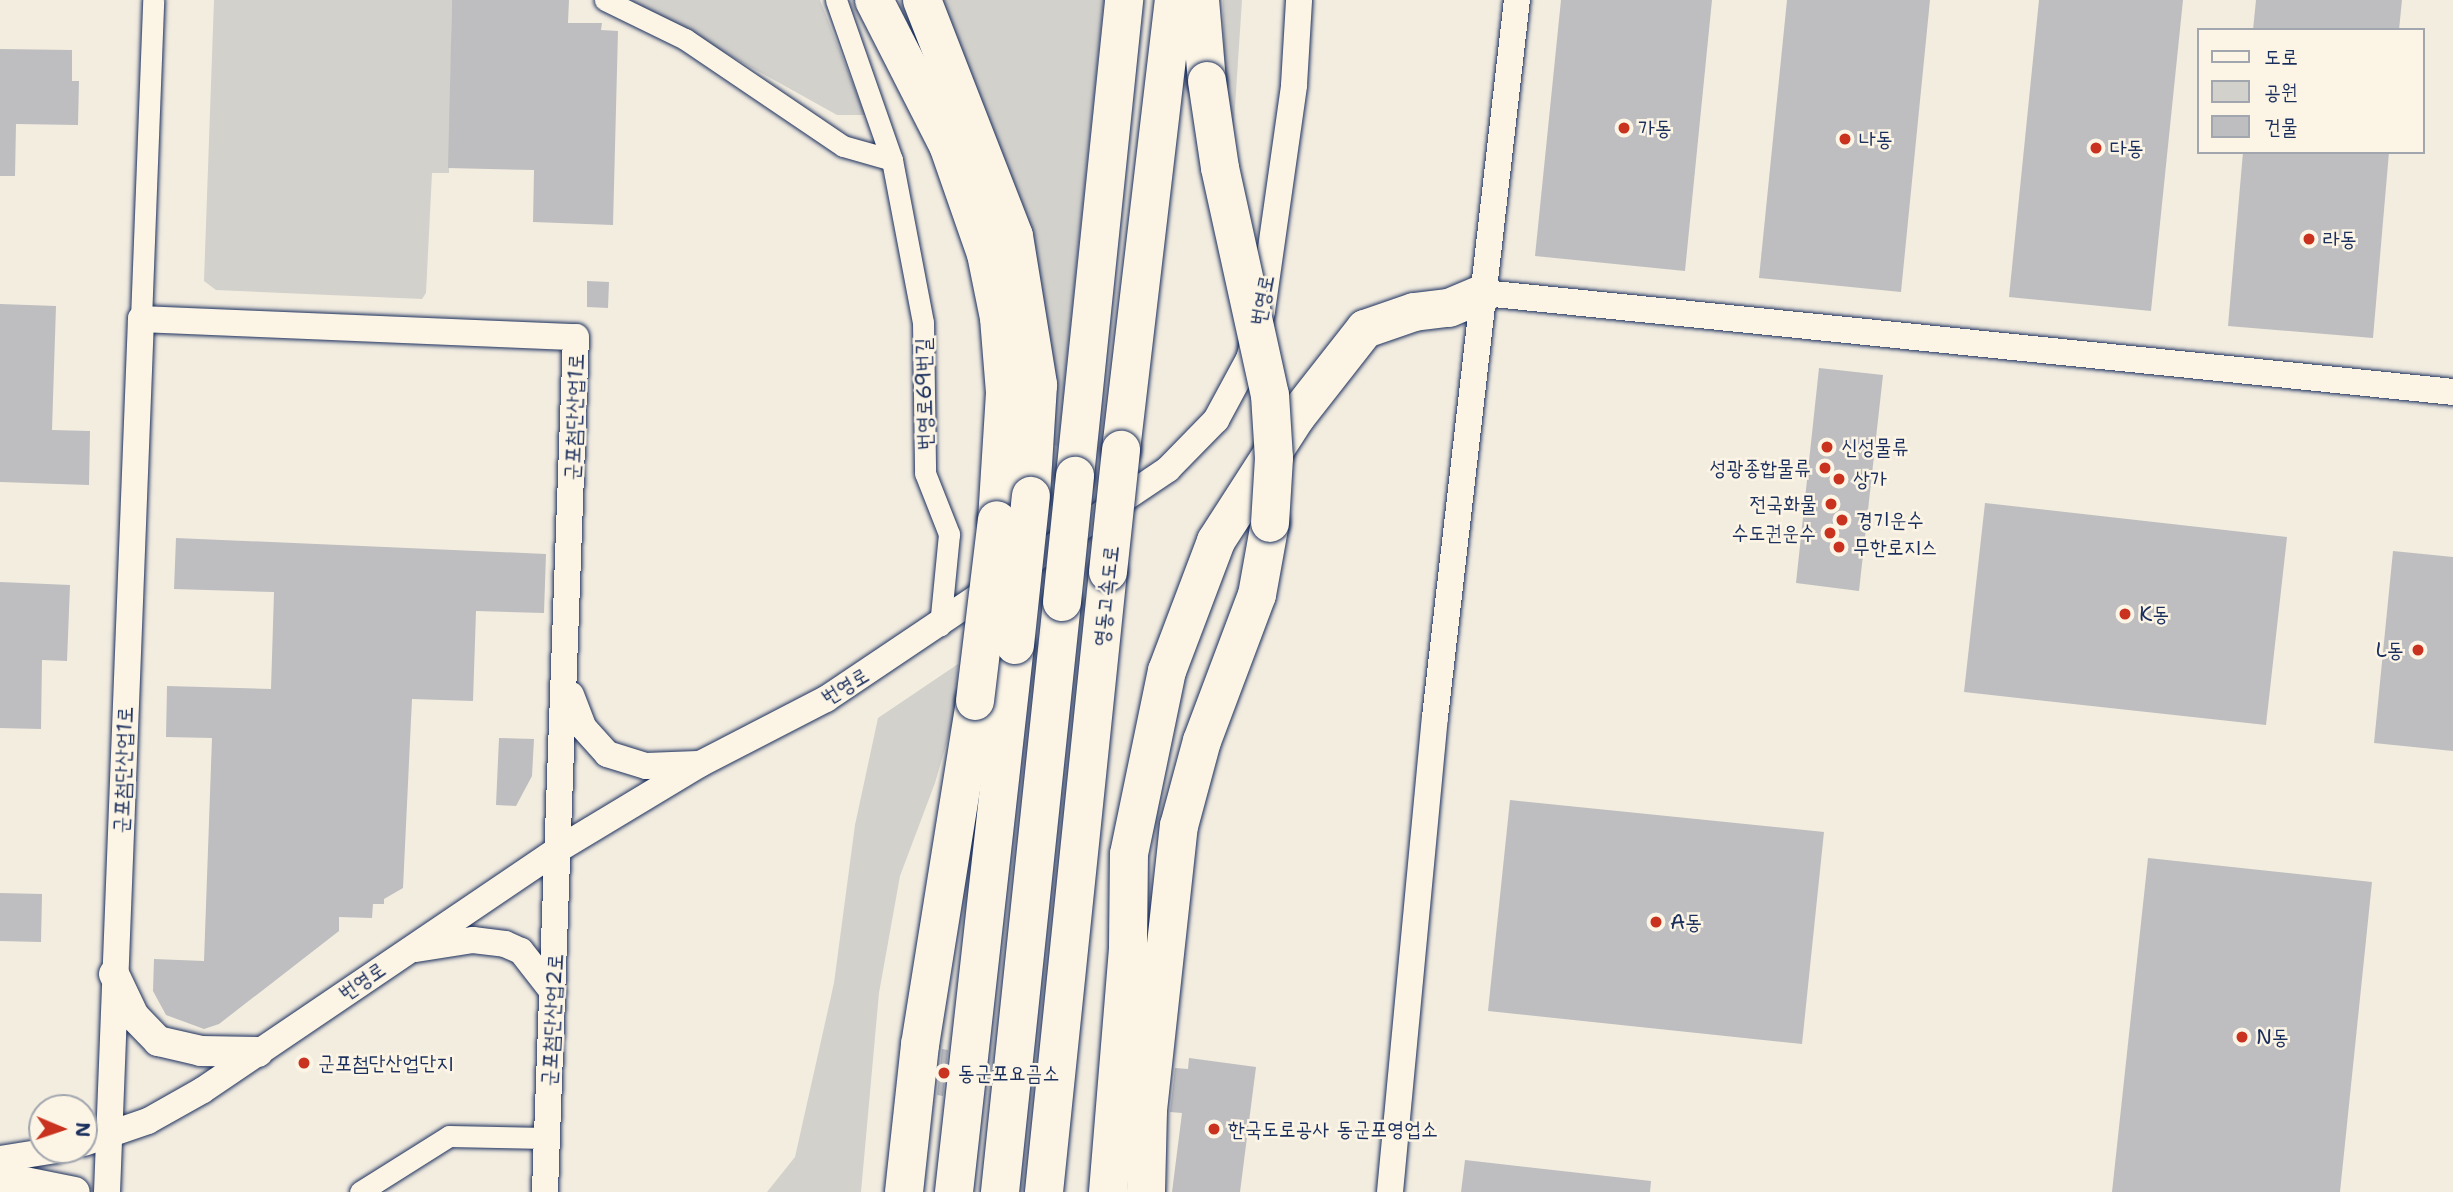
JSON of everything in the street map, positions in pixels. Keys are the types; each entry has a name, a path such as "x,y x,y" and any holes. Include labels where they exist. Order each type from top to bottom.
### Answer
{"highway":[{"path":"874,0 947,145 986,254 999,318 1005,393 997,520 975,701 920,1045 904,1192"},
{"path":"922,0 1014,236 1038,385 1031,496 954,1192"},
{"name":"영동고속도로","path":"1000,1192 1125,0"},
{"name":"영동고속도로","path":"1044,1192 1121,450 1174,0"},
{"path":"1146,1192 1148,1110 1179,826 1202,740 1257,595 1270,523 1274,458 1270,396 1222,180 1200,0"},
{"path":"1108,1192 1128,947 1129,854 1167,671 1216,541 1297,417 1365,329 1414,312 1448,308 1484,293"}],"main road":[{"path":"114,974 134,1016 158,1041 201,1051 258,1052"},
{"path":"0,1177 75,1192"}],"street":[{"name":"군포첨단산업1로","path":"98,1122 114,974 153,0"},
{"path":"605,0 685,39 843,146 892,160"},
{"name":"번영로69번길","path":"836,0 892,160 923,322 925,473 948,534 940,626"},
{"name":"번영로","path":"98,1139 168,1111 559,849 700,764 826,699 940,626 1168,469 1216,420 1249,359 1262,311 1294,85 1299,0"},
{"path":"1390,1192 1435,717 1517,0"},
{"path":"1484,293 2453,392"},
{"name":"군포첨단산업1로","path":"141,319 576,337 567,677 559,849"},
{"path":"567,677 583,727 607,754 646,766 700,764"},
{"name":"군포첨단산업2로","path":"545,1192 559,849"},
{"path":"408,950 473,940 505,944 521,951 553,992"},
{"path":"360,1192 449,1136 547,1138"},
{"path":"98,1149 107,1192"},
{"path":"0,1159 28,1154"}],"green space":[{"path":"214,0 452,0 449,173 432,173 426,293 422,299 216,290 204,281"},
{"path":"630,0 820,0 865,115 837,115"},
{"path":"938,0 1104,0 1058,446 1049,444"},
{"path":"1223,0 1242,0 1231,168 1225,97"},
{"path":"958,664 956,710 935,783 900,876 879,993 861,1192 767,1192 795,1157 834,983 855,825 878,718"}],"building":[{"path":"452,0 569,0 568,23 602,23 601,30 618,31 613,225 533,222 534,170 448,168"},
{"name":"가동","path":"1561,0 1712,0 1685,271 1535,256"},
{"name":"나동","path":"1787,0 1930,0 1901,292 1759,278"},
{"name":"다동","path":"2039,0 2183,0 2151,311 2009,297"},
{"path":"2256,0 2402,0 2399,28 2253,28"},
{"path":"0,49 72,50 72,81 79,81 78,125 16,124 15,176 0,176"},
{"name":"라동","path":"2243,154 2389,154 2373,338 2228,326"},
{"path":"587,281 609,282 608,308 587,307"},
{"path":"0,304 56,306 52,430 90,431 89,485 0,482"},
{"name":"상가","path":"1819,368 1883,375 1859,591 1796,583"},
{"name":"K동","path":"1985,503 2287,537 2266,725 1964,692"},
{"path":"176,538 546,554 544,613 476,611 473,701 412,699 403,888 384,899 384,904 373,904 372,918 339,917 339,931 219,1024 204,1029 166,1015 153,991 154,959 204,961 212,738 166,737 167,686 271,689 274,592 174,589"},
{"name":"L동","path":"2393,551 2453,557 2453,751 2374,743"},
{"path":"0,582 70,585 67,661 42,660 41,729 0,728"},
{"path":"499,738 534,739 532,776 516,806 496,805"},
{"name":"A동","path":"1510,800 1824,832 1802,1044 1488,1011"},
{"name":"N동","path":"2148,858 2372,882 2340,1192 2112,1192"},
{"path":"0,893 42,894 41,942 0,941"},
{"path":"942,1049 948,1050 943,1096 937,1095"},
{"name":"한국도로공사 동군포영업소","path":"1189,1058 1256,1067 1240,1192 1172,1192 1182,1113 1170,1112 1175,1068 1188,1069"},
{"path":"1465,1160 1651,1181 1650,1192 1461,1192"}],"place":[{"name":"가동","path":"1624,128"},
{"name":"나동","path":"1845,139"},
{"name":"다동","path":"2096,148"},
{"name":"라동","path":"2309,239"},
{"name":"신성물류","path":"1827,447"},
{"name":"성광종합물류","path":"1825,468"},
{"name":"상가","path":"1839,479"},
{"name":"전국화물","path":"1831,504"},
{"name":"경기운수","path":"1842,520"},
{"name":"수도권운수","path":"1830,533"},
{"name":"무한로지스","path":"1839,547"},
{"name":"K동","path":"2125,614"},
{"name":"L동","path":"2418,650"},
{"name":"A동","path":"1656,922"},
{"name":"N동","path":"2242,1037"},
{"name":"군포첨단산업단지","path":"304,1063"},
{"name":"동군포요금소","path":"944,1073"},
{"name":"한국도로공사 동군포영업소","path":"1214,1129"}]}
